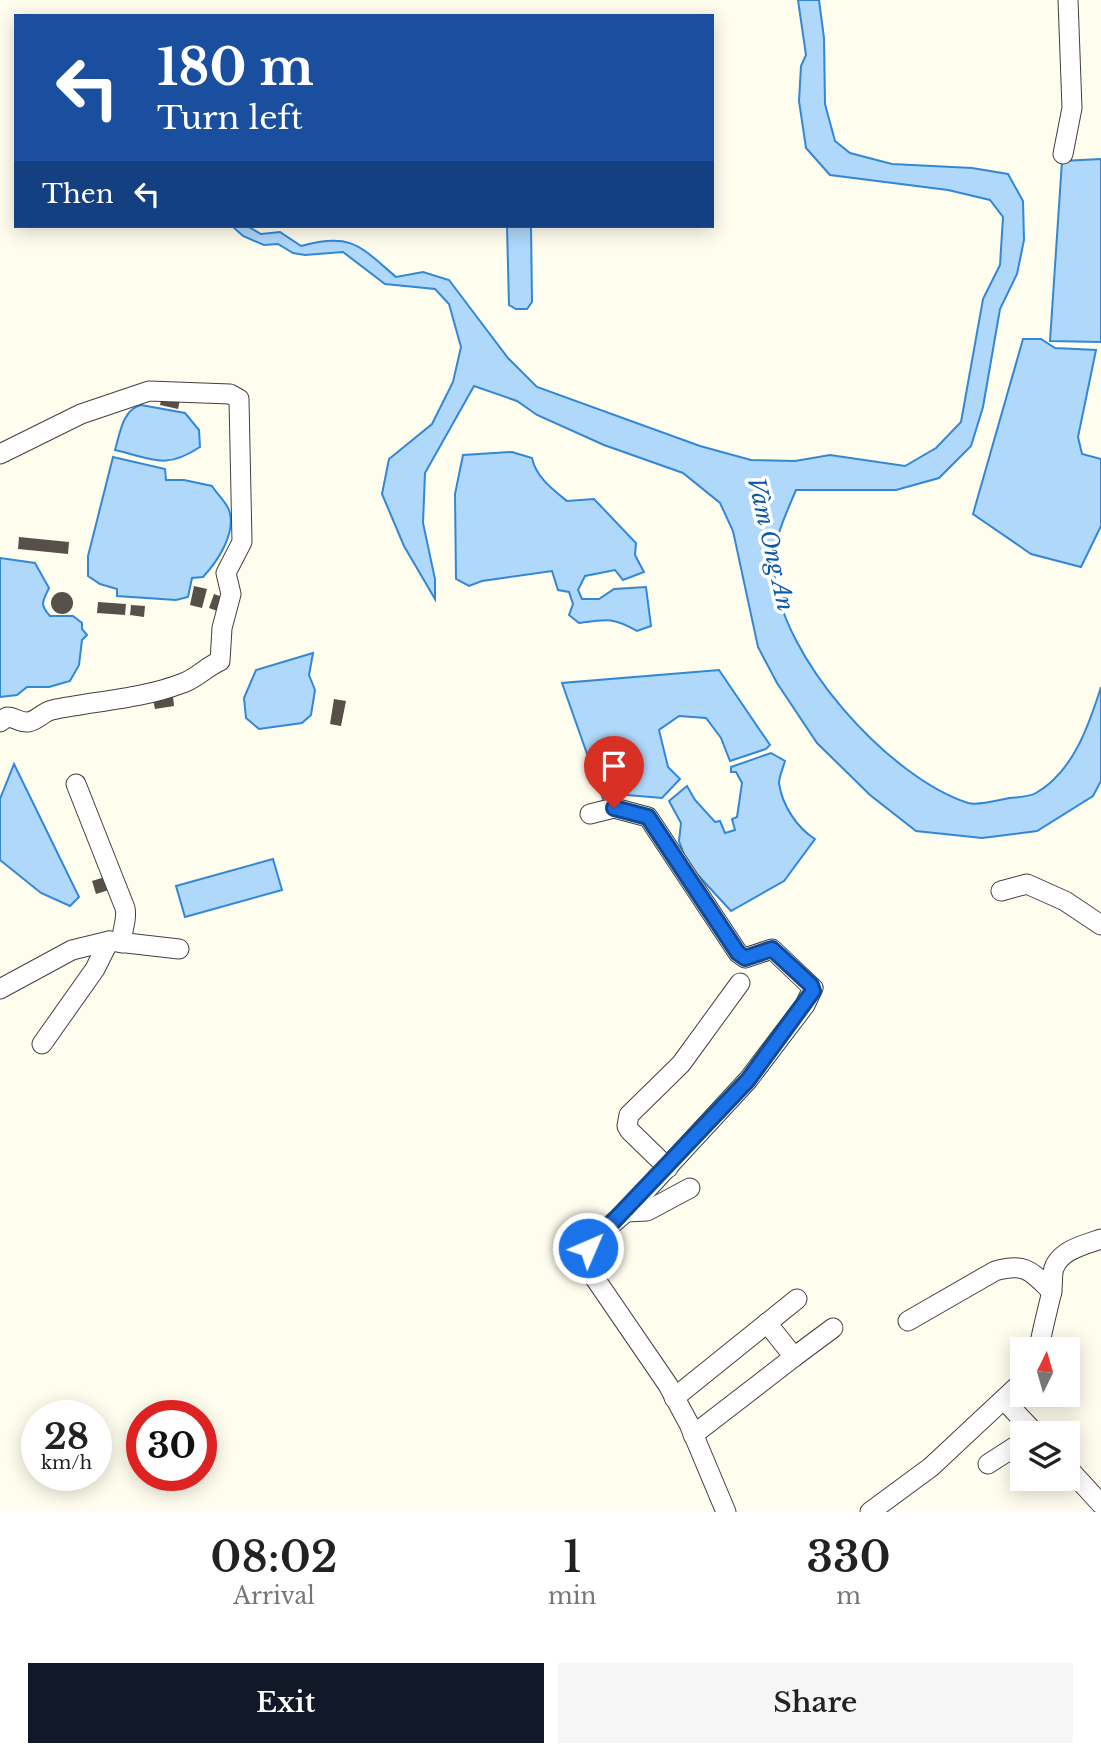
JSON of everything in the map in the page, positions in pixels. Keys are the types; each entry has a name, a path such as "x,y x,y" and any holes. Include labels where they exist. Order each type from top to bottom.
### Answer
{"street":[{"path":"1063,154 1072,108 1068,0"},
{"path":"0,454 81,414 149,391 230,394 239,399 242,542 226,573 230,594 222,628 220,662 207,666 197,676 183,683 97,703 48,711 32,721 23,722 7,717 0,722"},
{"path":"43,1044 115,942 126,919 125,908 76,784"},
{"path":"590,814 624,809 648,817 738,953 745,958 772,949 813,988 805,1005 748,1080 626,1212 598,1236 588,1248 586,1259 592,1274 674,1398 726,1512"},
{"path":"1002,891 1027,884 1065,901 1101,925"},
{"path":"0,989 72,950 115,942 179,949"},
{"path":"668,1168 630,1131 627,1126 629,1115 681,1064 740,983"},
{"path":"626,1212 647,1211 690,1188"},
{"path":"1041,1337 1052,1293 1053,1269 1065,1254 1101,1240"},
{"path":"908,1321 995,1271 1011,1266 1025,1268 1052,1293"},
{"path":"674,1398 797,1299"},
{"path":"767,1324 794,1357"},
{"path":"693,1435 833,1328"},
{"path":"870,1512 931,1467 1010,1394"},
{"path":"1004,1400 1023,1421"},
{"path":"988,1464 1010,1450"},
{"path":"1080,1481 1101,1504"}],"water":[{"name":"Vàm Ong An","path":"798,0 819,0 824,38 825,104 835,141 850,153 892,164 972,168 1008,174 1023,201 1024,240 1017,274 1000,309 983,407 971,446 939,478 896,490 796,490 780,529 775,550 774,571 781,604 796,639 817,675 843,709 873,741 905,768 937,789 968,803 1030,795 1049,784 1070,760 1078,746 1101,687 1101,781 1093,796 1037,831 982,838 916,831 870,795 817,743 777,683 758,647 733,531 720,503 683,473 604,445 537,415 517,401 474,386 425,473 423,523 435,579 435,599 404,546 382,494 389,459 432,424 453,382 461,347 449,304 435,289 385,284 343,252 305,255 293,253 278,244 264,245 243,236 234,228 250,228 261,234 280,232 301,246 344,241 363,250 396,277 423,272 449,280 508,358 537,387 700,446 751,460 795,461 830,455 905,466 936,448 961,422 983,299 1000,265 1003,217 990,200 948,190 830,175 806,148 799,101 801,66 806,55"},
{"path":"1101,159 1101,342 1050,341 1062,161"},
{"path":"507,228 531,228 532,302 527,309 516,309 509,305"},
{"path":"1023,339 1041,339 1055,348 1096,350 1078,437 1082,454 1101,459 1101,526 1081,567 1031,554 973,514"},
{"path":"141,405 185,413 199,430 200,447 177,458 159,461 115,450 126,417"},
{"path":"512,452 532,458 541,477 567,501 594,499 636,543 635,555 644,572 623,580 615,570 585,576 578,590 582,599 599,599 614,589 646,587 651,626 637,631 610,620 579,623 569,615 573,604 569,592 558,590 552,571 482,581 469,586 456,579 455,494 463,455"},
{"path":"113,457 165,469 166,480 184,480 212,486 228,507 231,519 224,546 203,577 192,578 188,597 176,600 117,596 117,589 100,584 88,576 88,556"},
{"path":"0,558 35,563 49,588 43,602 50,616 73,616 82,623 82,629 87,635 82,640 79,665 70,681 49,687 27,687 17,695 0,697"},
{"path":"313,653 309,675 315,690 311,715 302,723 259,729 246,718 244,698 256,670"},
{"path":"719,670 770,745 766,749 730,761 721,738 706,718 679,716 659,730 668,767 680,779 662,798 615,794 603,799 562,683"},
{"path":"771,753 785,761 779,783 787,807 802,829 815,839 784,881 731,911 685,857 679,841 681,823 669,801 687,786 695,800 715,822 720,821 725,833 735,830 732,819 737,817 742,783 736,772 731,772 731,767"},
{"path":"14,764 79,897 70,906 41,893 0,860 0,799"},
{"path":"273,859 282,890 185,917 176,886"}],"building":[{"path":"162,396 180,400 178,409 160,405"},
{"path":"19,537 69,542 68,554 18,549"},
{"path":"194,586 207,589 202,608 190,605"},
{"path":"58,592 66,592 73,599 73,607 66,614 58,614 51,607 51,599"},
{"path":"214,594 225,598 220,612 209,608"},
{"path":"98,602 126,604 125,615 97,613"},
{"path":"131,605 145,606 144,617 130,615"},
{"path":"173,696 174,706 155,709 153,699"},
{"path":"334,699 346,701 341,726 330,724"},
{"path":"108,876 112,889 96,894 92,881"}],"route":[{"path":"588,1248 654,1182 748,1080 813,991 811,985 772,949 745,958 738,953 648,817 614,808"}]}
